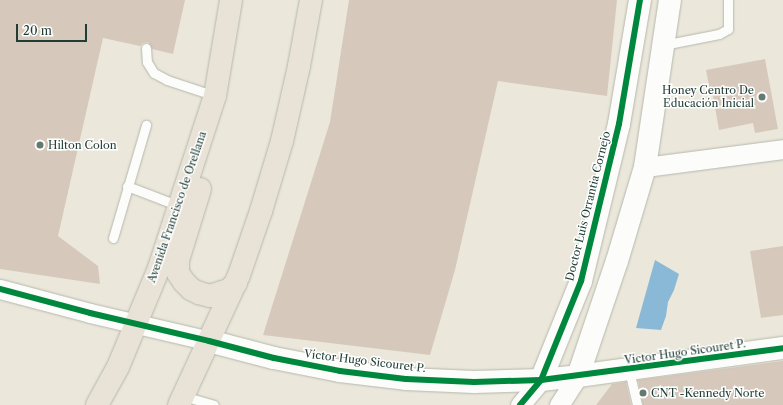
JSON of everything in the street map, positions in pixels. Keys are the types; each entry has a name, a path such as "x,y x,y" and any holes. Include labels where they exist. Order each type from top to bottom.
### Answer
{"main road":[{"name":"Avenida Francisco de Orellana","path":"97,405 118,367 159,268 215,96 231,0"},
{"path":"181,400 236,283 261,211 282,140 299,66 311,0"},
{"path":"215,96 210,155 178,260 178,272 184,282 191,288 199,293 210,296 229,290 236,283"}],"street":[{"name":"Doctor Luis Orrantia Cornejo","path":"520,405 541,380 581,281 619,124 640,0"},
{"path":"559,405 578,376 617,261 645,167 670,0"},
{"path":"645,167 783,149"},
{"name":"Víctor Hugo Sicouret P.","path":"0,289 274,358 340,371 406,379 474,382 541,380 629,370 783,348"}],"lane":[{"path":"664,45 719,34 728,29 728,0"},
{"path":"146,48 147,62 154,73 167,80 215,96"},
{"path":"112,238 146,125"},
{"path":"127,186 179,206"},
{"path":"629,370 637,405"},
{"path":"181,400 214,405"}],"water":[{"path":"655,260 679,274 668,302 666,316 661,330 636,328"}],"building":[{"name":"Hilton Colon","path":"0,0 185,0 173,54 152,49 148,42 143,43 140,46 103,38 58,236 98,266 100,284 0,269"},
{"path":"349,0 617,0 607,96 498,81 455,270 430,355 263,335 330,122"},
{"name":"Honey Centro De Educación Inicial","path":"765,59 778,129 755,133 753,123 719,130 712,90 710,91 706,70"},
{"path":"783,246 783,315 761,318 750,251"},
{"path":"783,361 783,405 643,405 638,380"},
{"path":"626,382 631,405 596,405 612,384"}],"cycle path":[{"path":"520,405 541,380 581,281 619,124 640,0"},
{"path":"0,289 90,313 274,358 340,371 406,379 474,382 541,380 783,348"}],"place":[{"name":"Honey Centro De Educación Inicial","path":"762,97"},
{"name":"Hilton Colon","path":"40,145"},
{"name":"CNT -Kennedy Norte","path":"643,393"}]}
